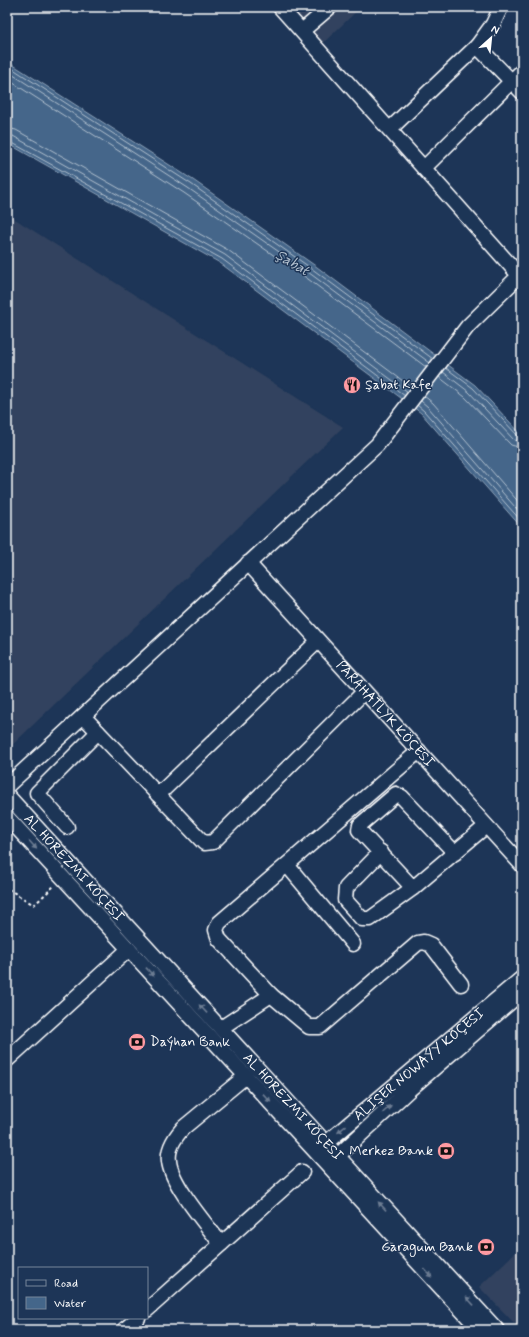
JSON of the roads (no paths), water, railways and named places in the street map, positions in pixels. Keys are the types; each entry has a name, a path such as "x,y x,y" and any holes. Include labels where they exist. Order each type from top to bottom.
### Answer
{"street":[{"path":"7,786 377,445 468,326 521,274 280,7"},
{"path":"302,31 330,7"},
{"path":"390,129 477,46 493,24 501,7"},
{"path":"477,46 522,92"},
{"path":"424,168 522,71"},
{"name":"PARAHATLYK KÖÇESI","path":"248,563 522,865"},
{"path":"158,795 318,641"},
{"path":"82,716 204,842 213,842 364,692"},
{"path":"67,827 37,793 98,732"},
{"path":"419,751 219,923 216,930 219,939 271,995 309,1027 320,1027 418,943 424,942 430,946 461,984"},
{"path":"413,888 359,830 360,824 396,794 402,797 455,853"},
{"name":"AL HOREZMI KÖÇESI","path":"7,795 221,1028 332,1160 480,1330"},
{"name":"AL HOREZMI KÖÇESI","path":"7,817 246,1076 321,1147"},
{"path":"381,852 346,888 345,900 362,919 370,919 413,888 486,826"},
{"path":"287,865 353,944"},
{"path":"7,1060 130,949"},
{"name":"ALIŞER NOWAÝY KÖÇESI","path":"321,1147 522,978"},
{"name":"ALIŞER NOWAÝY KÖÇESI","path":"332,1160 410,1089 522,992"},
{"path":"221,1028 271,995"},
{"path":"221,1244 179,1187 170,1169 169,1155 176,1136 183,1128 246,1076"},
{"name":"AL HOREZMI KÖÇESI","path":"332,1160 497,1330"},
{"path":"148,1309 302,1172"},
{"path":"124,1330 137,1319"}],"water":[{"name":"Şabat","path":"7,61 193,180 317,267 475,385 522,435 522,528 421,413 220,263 7,143"}],"place":[{"name":"Şabat Kafe","path":"352,385"},
{"name":"Daýhan Bank","path":"137,1042"},
{"name":"Merkez Bank","path":"446,1151"},
{"name":"Garagum Bank","path":"486,1247"}]}
